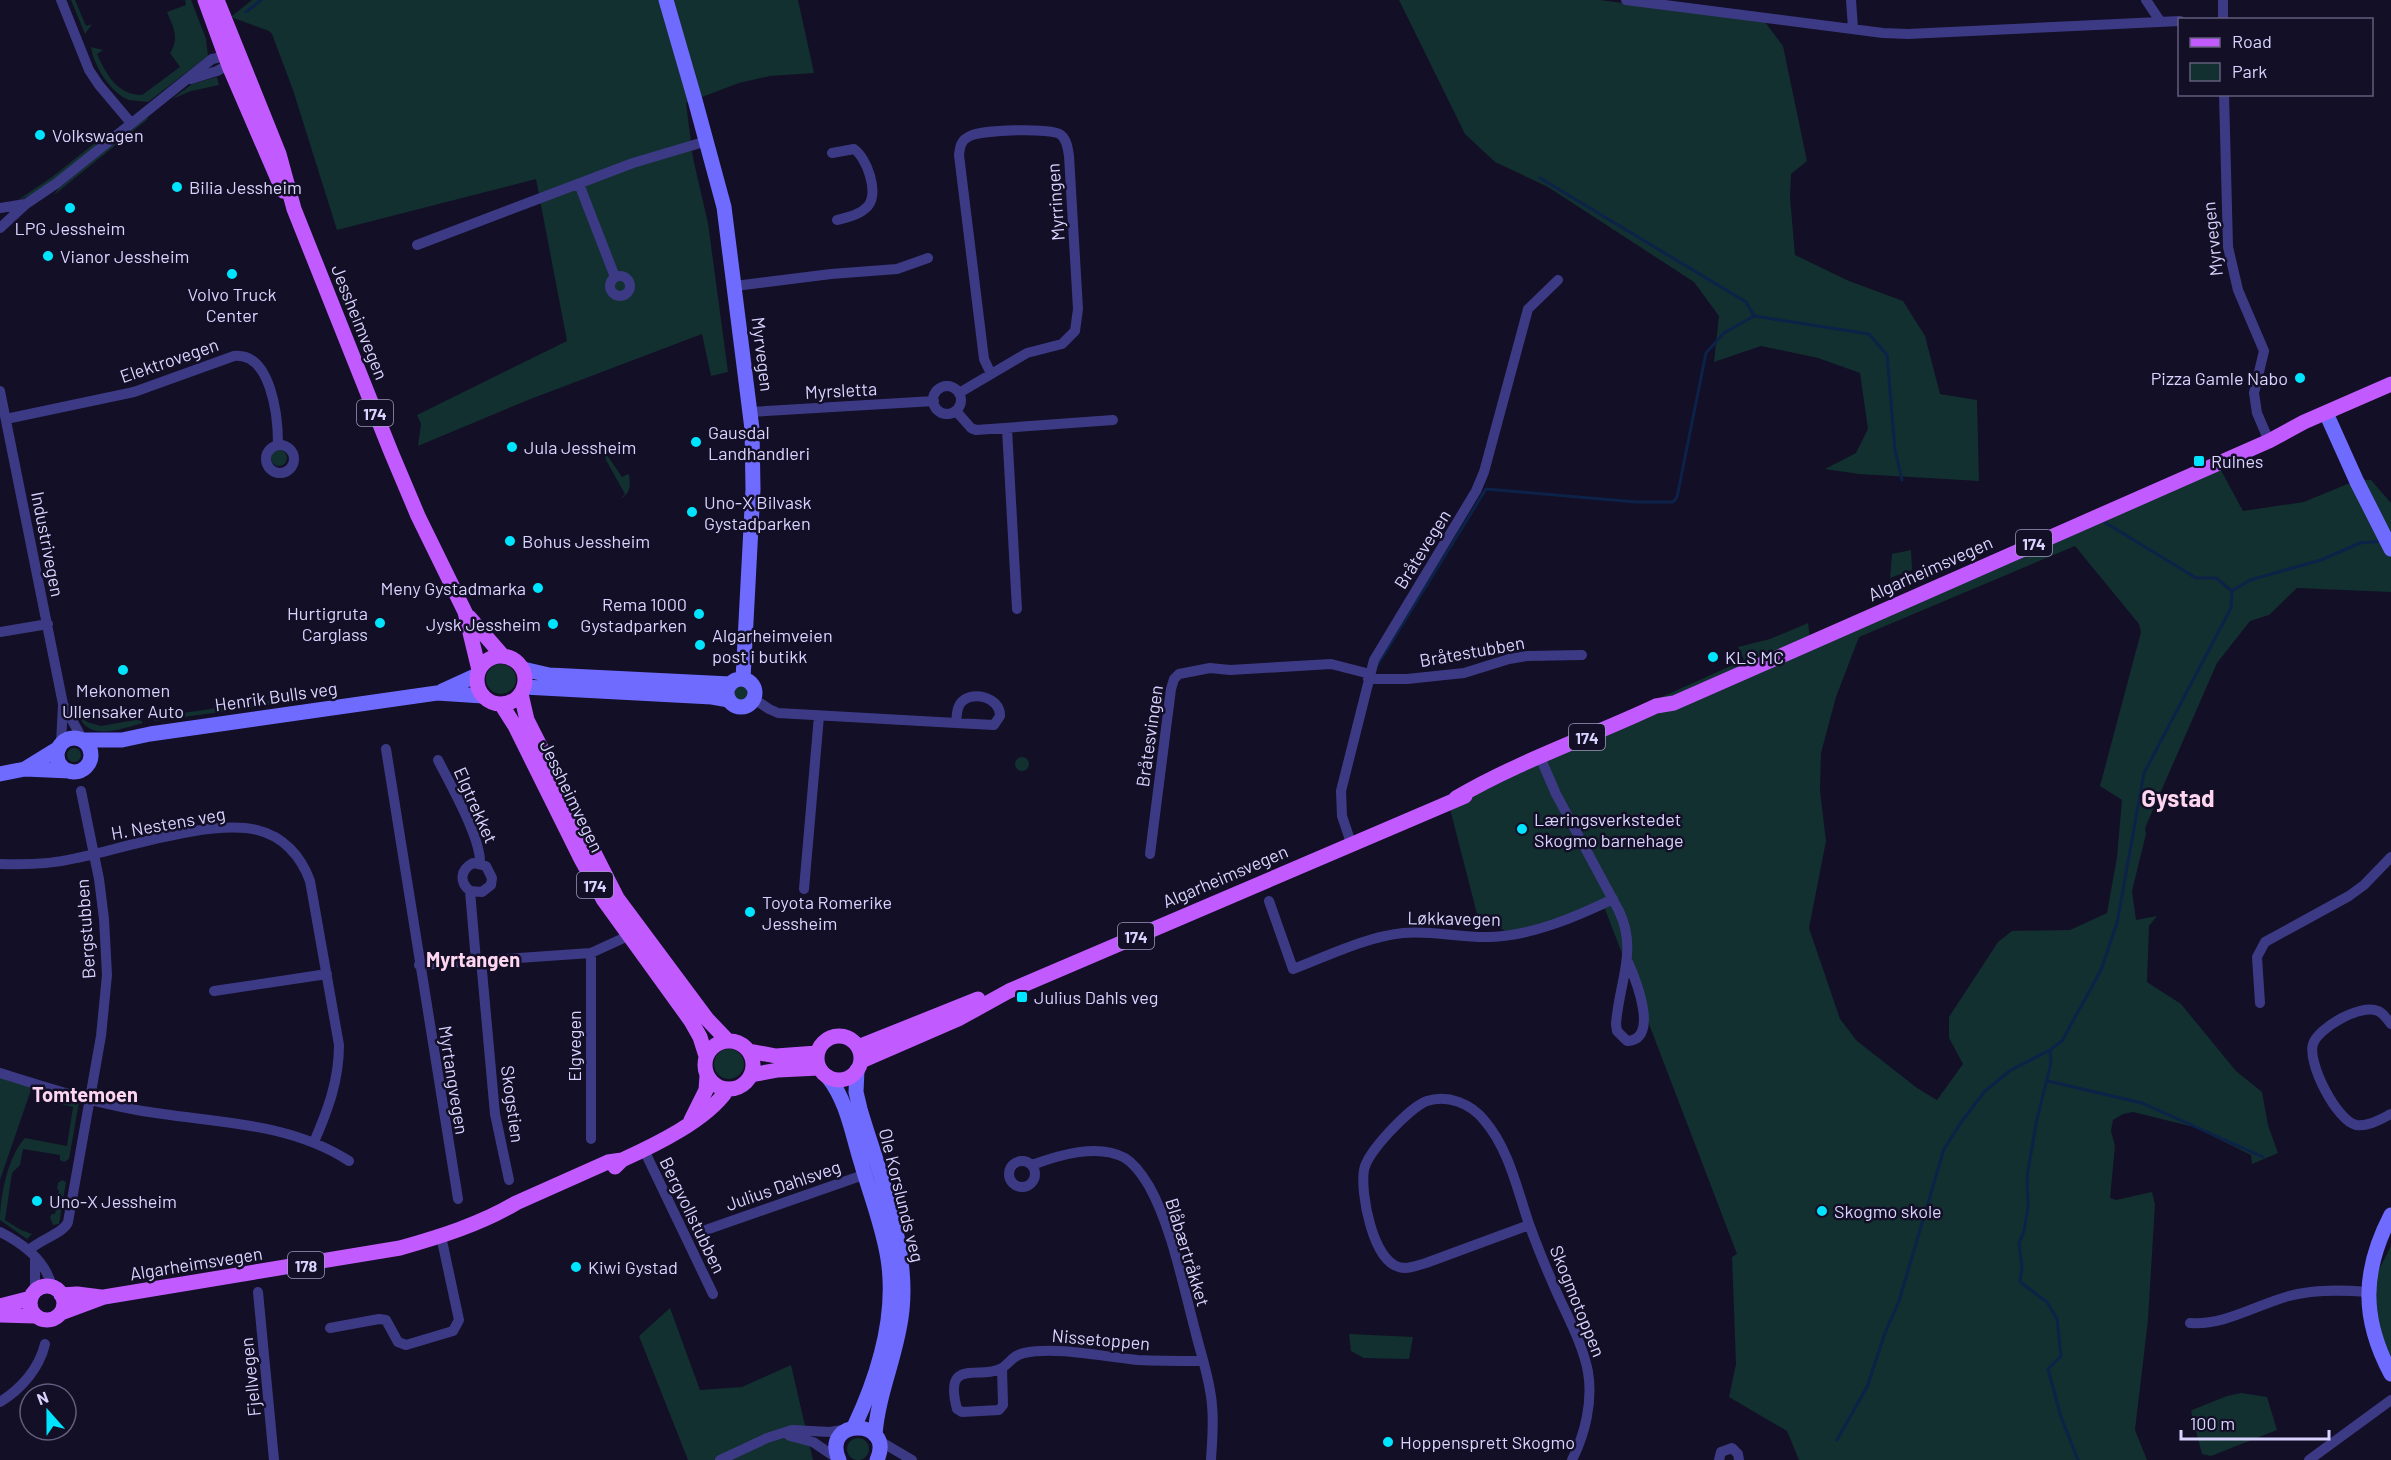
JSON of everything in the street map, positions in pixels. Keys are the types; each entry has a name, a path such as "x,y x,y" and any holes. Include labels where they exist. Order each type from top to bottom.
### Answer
{"main road":[{"name":"Jessheimvegen","path":"205,0 231,58 280,186 294,209 395,462 465,612 478,672"},
{"name":"Jessheimvegen","path":"217,0 231,58"},
{"name":"Algarheimsvegen","path":"2328,417 2391,384"},
{"name":"Algarheimsvegen","path":"859,1059 960,1018 1009,991 1351,843 1456,798 1485,790 1542,762 1628,729 1661,713 1674,703 2269,441 2296,426 2391,394"},
{"name":"Jessheimvegen","path":"465,612 502,655"},
{"name":"174","path":"502,655 514,659 523,669 523,691"},
{"path":"478,672 488,659 502,655"},
{"name":"174","path":"478,672 478,686 483,696"},
{"name":"Jessheimvegen","path":"523,691 522,705 527,720 617,898 707,1019 728,1041"},
{"path":"483,696 494,703 501,704 508,703 523,691"},
{"name":"Jessheimvegen","path":"501,704 515,726 592,879 628,936 691,1021 700,1037 706,1056"},
{"path":"821,1066 824,1041 837,1035 852,1039 859,1059"},
{"name":"174","path":"728,1041 740,1043 749,1051 821,1066 845,1079 859,1059"},
{"path":"706,1056 715,1045 728,1041"},
{"path":"749,1051 754,1063 752,1076"},
{"name":"174","path":"706,1056 707,1076"},
{"name":"174","path":"727,1090 739,1088 752,1076 777,1070 821,1066"},
{"name":"Algarheimsvegen","path":"689,1122 706,1090 707,1076"},
{"path":"707,1076 719,1088 727,1090"},
{"name":"Algarheimsvegen","path":"61,1313 104,1298 379,1253 441,1236 502,1211 608,1162 622,1160 667,1139 708,1110 722,1098 727,1090"},
{"name":"178","path":"0,1306 33,1295 41,1287 57,1291"},
{"name":"Algarheimsvegen","path":"57,1291 104,1298"},
{"path":"57,1291 63,1305 61,1313"},
{"path":"33,1295 30,1308 35,1316"},
{"name":"178","path":"0,1315 35,1316 49,1320 61,1313"}],"street":[{"path":"61,0 89,70 99,86 131,123"},
{"name":"Myrvegen","path":"666,0 724,207 750,412 754,460 737,682"},
{"path":"1626,0 1883,33 1908,34 2178,21"},
{"path":"1851,0 1853,28"},
{"path":"2146,0 2160,21"},
{"path":"2223,0 2223,18"},
{"path":"0,228 26,204 57,183 212,59 231,58"},
{"name":"Myrvegen","path":"2224,96 2228,247 2238,290 2264,351 2254,393 2257,413 2269,441"},
{"name":"Myrringen","path":"959,393 1027,353 1062,344 1075,331 1078,309 1069,156 1062,135 1048,129 977,133 963,140 960,146 959,154 984,359 991,374"},
{"path":"417,245 657,155 707,141"},
{"path":"832,153 854,150 861,154 868,168 871,186 871,200 866,208 849,217 837,220"},
{"path":"579,184 615,277"},
{"path":"0,208 26,204"},
{"path":"735,286 885,270 928,258"},
{"name":"Bråtevegen","path":"1351,843 1342,816 1341,790 1369,676 1384,642 1476,491 1484,472 1528,309 1558,280"},
{"name":"Elektrovegen","path":"6,419 134,392 234,356 247,356 257,363 268,384 276,411 278,444"},
{"path":"943,387 952,387 959,393 960,405 956,411 941,412 934,401 936,392 943,387"},
{"name":"Industrivegen","path":"0,391 63,704 60,746"},
{"name":"Myrsletta","path":"750,412 934,401"},
{"path":"956,411 971,428 1007,429 1113,420"},
{"path":"2328,417 2391,549"},
{"path":"1007,429 1017,609"},
{"path":"0,632 48,624"},
{"name":"Bråtestubben","path":"1369,676 1407,679 1464,673 1527,656 1582,655"},
{"name":"Bråtesvingen","path":"1150,854 1171,689 1174,679 1179,674 1209,668 1230,670 1330,664 1369,676"},
{"path":"523,669 549,675 737,682 754,687 754,699 748,706 739,708 729,700 712,697 523,691"},
{"name":"Henrik Bulls veg","path":"437,693 478,672"},
{"path":"729,700 727,692 737,682"},
{"name":"Henrik Bulls veg","path":"25,770 70,738 122,741 150,734 437,693 483,696"},
{"path":"754,699 778,713 956,723"},
{"name":"Industrivegen","path":"63,704 83,740"},
{"path":"804,889 819,717"},
{"path":"83,740 90,748 90,762"},
{"name":"Henrik Bulls veg","path":"0,774 25,770 81,770 122,741"},
{"path":"60,746 59,761 70,771"},
{"name":"Myrtangvegen","path":"386,749 458,1199"},
{"name":"Elgtrekket","path":"438,760 476,840 480,863"},
{"path":"1542,762 1556,794 1628,932 1628,962 1624,972 1616,1023 1621,1037 1627,1041 1635,1041 1640,1036 1644,1025 1639,989 1628,962"},
{"name":"Bergstubben","path":"32,1254 41,1240 66,1227 101,1036 107,975 104,920 81,791"},
{"name":"H. Nestens veg","path":"94,855 144,842 225,828 257,830 276,837 293,851 306,869 313,894 337,1030 339,1061 329,1108 315,1142"},
{"path":"0,864 48,863 94,855"},
{"path":"2260,1003 2257,957 2265,942 2349,896 2364,885 2391,857"},
{"name":"Elgtrekket","path":"473,863 480,863 491,871 490,885 482,892 470,891 465,887 463,873 473,863"},
{"name":"Elgtrekket","path":"470,891 478,961"},
{"name":"Løkkavegen","path":"1269,901 1293,969 1393,934 1419,933 1489,938 1522,934 1612,899"},
{"path":"419,965 591,953 628,936"},
{"name":"Elgvegen","path":"591,953 591,1139"},
{"name":"Skogstien","path":"478,961 495,1114 509,1180"},
{"path":"214,991 327,975"},
{"path":"2391,1024 2379,1011 2368,1009 2356,1011 2318,1035 2313,1044 2312,1053 2314,1065 2336,1111 2345,1119 2356,1125 2367,1124 2391,1114"},
{"name":"Ole Korslunds veg","path":"839,1459 837,1442 844,1432 851,1428 866,1403 882,1351 890,1306 888,1259 856,1092 859,1059"},
{"name":"Ole Korslunds veg","path":"821,1066 841,1097 871,1172 896,1235 902,1269 903,1298 900,1331 877,1409 876,1437 880,1451 877,1460"},
{"path":"0,1073 90,1101 250,1126 315,1142 349,1161"},
{"name":"Skogmotoppen","path":"1529,1225 1426,1263 1409,1268 1398,1267 1389,1261 1380,1249 1370,1223 1364,1199 1364,1167 1370,1155 1415,1107 1428,1101 1450,1099 1472,1109 1484,1119 1508,1164 1529,1225 1579,1344 1588,1372 1588,1410 1579,1446 1572,1460"},
{"name":"Bergvollstubben","path":"644,1150 714,1294"},
{"name":"Blåbærtråkket","path":"1032,1165 1054,1157 1103,1152 1125,1158 1138,1170 1150,1187 1167,1231 1207,1369 1212,1405 1211,1460"},
{"name":"Julius Dahlsveg","path":"700,1232 871,1172"},
{"path":"2391,1215 2373,1257 2368,1292 2372,1326 2391,1374"},
{"path":"0,1232 43,1264 57,1291"},
{"path":"330,1328 379,1319 386,1320 398,1342 406,1345 453,1330 459,1320 441,1236"},
{"path":"32,1254 33,1295"},
{"name":"Fjellvegen","path":"258,1292 274,1460"},
{"path":"2190,1323 2212,1323 2272,1301 2306,1292 2368,1292"},
{"path":"0,1402 26,1380 37,1365 45,1344"},
{"name":"Nissetoppen","path":"1002,1368 1003,1405 999,1410 962,1412 957,1408 954,1384 959,1376 967,1372 1002,1368 1012,1357 1023,1353 1042,1351 1140,1360 1203,1360"},
{"path":"2309,1460 2391,1400"},
{"path":"720,1460 767,1437 792,1430 830,1431 865,1428 912,1460"},
{"path":"786,1433 813,1442 839,1459"},
{"path":"1719,1460 1721,1452 1732,1448 1738,1454 1739,1460"}],"green space":[{"path":"71,0 75,0 86,26 92,24 85,34"},
{"path":"185,0 191,0 206,39 208,56 148,102 122,97 104,78 95,62 91,47 103,50 97,54 104,69 119,87 133,94 142,95 180,67 170,53 175,37 167,12 186,5"},
{"path":"252,0 798,0 814,73 770,76 739,83 686,103 693,158 708,223 728,372 711,376 702,334 528,400 418,446 421,424 417,415 567,341 536,179 337,230 293,90 272,34 231,17"},
{"path":"1399,0 1600,0 1765,22 1783,46 1807,161 1791,174 1790,197 1795,255 1849,281 1903,301 1925,336 1940,394 1977,400 1979,481 1859,474 1825,469 1856,453 1868,429 1860,373 1818,358 1761,346 1714,362 1719,316 1694,282 1548,187 1495,162 1465,134"},
{"path":"217,77 219,85 191,91 172,99 192,84"},
{"path":"146,118 149,118 54,195 58,189"},
{"path":"105,135 106,137 53,181 18,200 52,177"},
{"path":"603,449 622,477 629,475 629,489 626,495 620,499 625,494 606,460"},
{"path":"279,450 285,452 287,458 285,464 279,466 273,464 271,458 273,452"},
{"path":"2217,463 2243,511 2304,502 2357,480 2371,480 2391,503 2391,592 2297,588 2269,615 2250,621 2217,663 2145,828 2146,834 2132,891 2136,920 2157,916 2149,926 2147,982 2181,1004 2236,1071 2262,1092 2268,1125 2278,1153 2252,1164 2251,1155 2194,1127 2133,1112 2123,1114 2113,1120 2111,1131 2115,1146 2110,1198 2116,1200 2152,1192 2155,1204 2148,1320 2135,1430 2147,1460 1799,1460 1787,1431 1729,1397 1736,1364 1732,1257 1737,1254 1605,909 1517,938 1477,914 1448,801 1544,750 1744,660 1738,647 1770,639 1808,623 1810,639","holes":["2075,546 2139,624 2141,632 2100,786 2122,800 2117,857 2107,913 2070,930 2012,931 1998,942 1949,1017 1949,1038 1963,1064 1937,1100 1917,1088 1857,1041 1840,1019 1809,928 1826,841 1820,791 1821,753 1836,697 1859,637"]},
{"path":"1911,550 1912,570 1890,578 1892,554"},
{"path":"501,664 507,665 515,673 515,685 507,693 501,694 495,693 487,685 486,679 487,673 495,665"},
{"path":"738,686 744,686 748,693 744,700 738,700 734,696 734,690"},
{"path":"275,700 277,704 155,721 154,717"},
{"path":"79,715 87,722 101,726 140,719 143,723 116,730 98,731 84,724"},
{"path":"71,748 77,748 81,755 77,762 71,762 67,758 67,752"},
{"path":"1019,757 1025,757 1029,764 1025,771 1019,771 1015,767 1015,761"},
{"path":"729,1049 735,1050 743,1058 743,1070 735,1078 729,1079 723,1078 715,1070 714,1064 715,1058 723,1050"},
{"path":"0,1070 34,1081 0,1180"},
{"path":"68,1098 79,1102 69,1159 64,1162 60,1160 60,1155 23,1149 20,1165 12,1173 5,1220 32,1234 27,1239 0,1220 6,1177 14,1155 25,1138 67,1146 73,1107 60,1104"},
{"path":"62,1180 66,1182 59,1224 53,1225 50,1217 55,1214 58,1183"},
{"path":"2391,1246 2391,1377 2382,1358 2373,1281"},
{"path":"670,1308 700,1390 742,1387 791,1365 813,1460 688,1460 639,1336"},
{"path":"1349,1334 1413,1337 1409,1359 1364,1358 1351,1351"},
{"path":"2241,1393 2267,1397 2277,1430 2211,1456 2202,1454 2192,1410"},
{"path":"854,1438 862,1438 869,1445 869,1453 862,1460 854,1460 847,1453 847,1445"}],"waterway":[{"path":"246,12 261,0"},
{"path":"1540,178 1746,302 1754,316"},
{"path":"1378,664 1486,489 1636,502 1673,502 1677,497 1706,353 1724,333 1754,316 1869,334 1887,355 1895,450 1902,480"},
{"path":"2106,523 2196,578 2216,578 2232,591"},
{"path":"2232,591 2250,580 2321,560 2360,543 2383,541"},
{"path":"1837,1440 1867,1387 1885,1333 1899,1301 1944,1149 1985,1091 2011,1070 2050,1050 2062,1041 2101,970 2117,923 2144,773 2231,608 2232,591"},
{"path":"2050,1050 2051,1063 2037,1119 2027,1176 2028,1207 2024,1231 2019,1243 2022,1267 2020,1282 2047,1302 2057,1319 2061,1356 2048,1369 2061,1417 2078,1460"},
{"path":"2048,1081 2142,1103 2263,1157"}],"place":[{"name":"Volkswagen","path":"40,135"},
{"name":"Bilia Jessheim","path":"177,187"},
{"name":"LPG Jessheim","path":"70,208"},
{"name":"Vianor Jessheim","path":"48,256"},
{"name":"Volvo Truck Center","path":"232,274"},
{"name":"Pizza Gamle Nabo","path":"2300,378"},
{"name":"Gausdal Landhandleri","path":"696,442"},
{"name":"Jula Jessheim","path":"512,447"},
{"name":"Rulnes","path":"2199,461"},
{"name":"Uno-X Bilvask Gystadparken","path":"692,512"},
{"name":"Bohus Jessheim","path":"510,541"},
{"name":"Meny Gystadmarka","path":"538,588"},
{"name":"Rema 1000 Gystadparken","path":"699,614"},
{"name":"Hurtigruta Carglass","path":"380,623"},
{"name":"Jysk Jessheim","path":"553,624"},
{"name":"Algarheimveien post i butikk","path":"700,645"},
{"name":"KLS MC","path":"1713,657"},
{"name":"Mekonomen Ullensaker Auto","path":"123,670"},
{"name":"Læringsverkstedet Skogmo barnehage","path":"1522,829"},
{"name":"Toyota Romerike Jessheim","path":"750,912"},
{"name":"Julius Dahls veg","path":"1022,997"},
{"name":"Uno-X Jessheim","path":"37,1201"},
{"name":"Skogmo skole","path":"1822,1211"},
{"name":"Kiwi Gystad","path":"576,1267"},
{"name":"Hoppensprett Skogmo","path":"1388,1442"}],"district":[{"name":"Gystad","path":"2178,797"},
{"name":"Myrtangen","path":"473,959"},
{"name":"Tomtemoen","path":"85,1094"}]}
